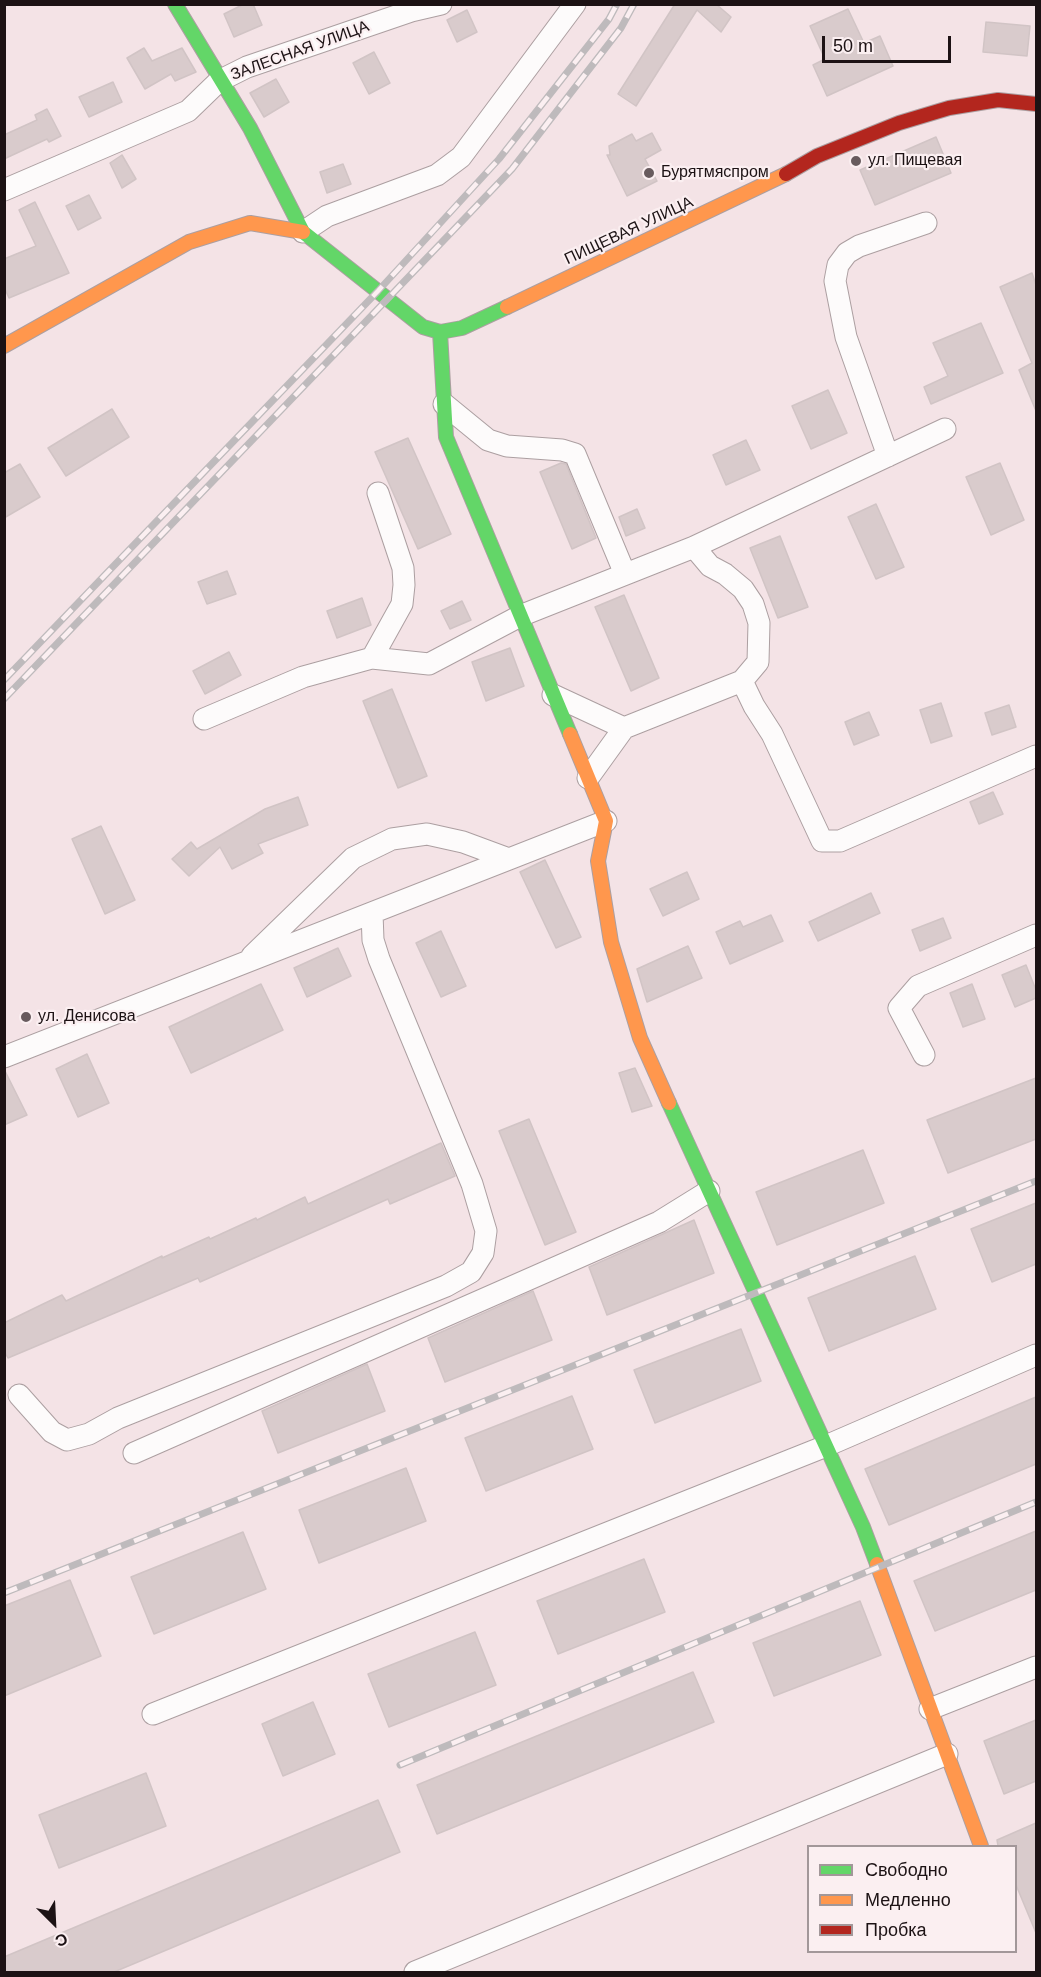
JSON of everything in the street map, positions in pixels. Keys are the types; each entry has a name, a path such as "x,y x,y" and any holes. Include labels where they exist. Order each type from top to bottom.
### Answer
{"street":[{"path":"175,4 219,81 250,128 303,232 423,327 440,332 446,436 606,821 598,861 611,942 640,1038 863,1527 981,1845"},
{"name":"ЗАЛЕСНАЯ УЛИЦА","path":"4,190 188,111 219,81 247,67 411,11 441,4"},
{"path":"4,346 189,242 250,223 303,232 327,216 437,175 462,157 565,10"},
{"name":"ПИЩЕВАЯ УЛИЦА","path":"440,332 462,328 790,172 817,156 899,123 949,108 998,100 1036,104"},
{"path":"888,456 846,337 835,281 838,265 847,253 859,246 926,223"},
{"path":"444,404 488,440 507,446 562,450 575,454 625,574"},
{"path":"204,719 303,677 372,658 429,664 520,616 694,547 945,429"},
{"path":"372,658 402,604 404,585 403,568 378,493"},
{"path":"588,778 624,728 742,681 758,662 759,623 753,604 743,589 710,566 694,547"},
{"path":"742,681 754,706 772,734 822,841 840,841 1036,756"},
{"path":"553,694 624,728"},
{"path":"4,1057 606,821"},
{"path":"246,963 353,858 392,839 427,834 463,842 509,859"},
{"path":"19,1395 52,1432 67,1440 89,1434 118,1419 446,1286 471,1272 483,1253 486,1231 472,1185 379,959 373,940 372,913"},
{"path":"924,1055 899,1008 918,987 1036,935"},
{"path":"135,1453 659,1222 709,1191"},
{"path":"153,1713 826,1446 1036,1355"},
{"path":"930,1709 1036,1667"},
{"path":"415,1972 947,1754"}],"building":[{"path":"244,4 253,4 262,25 234,37 224,14"},
{"path":"675,4 716,4 731,17 721,32 697,10 636,106 618,94"},
{"path":"848,9 864,43 880,36 893,66 827,96 813,65 825,59 810,26"},
{"path":"467,10 477,32 457,42 447,20"},
{"path":"986,22 1030,26 1027,56 983,52"},
{"path":"144,48 152,61 182,48 196,72 175,81 171,74 145,89 127,58"},
{"path":"374,52 390,83 369,94 353,63"},
{"path":"276,79 289,102 264,117 250,93"},
{"path":"113,82 122,102 89,117 79,97"},
{"path":"47,109 61,136 49,142 47,139 4,159 4,135 37,120 35,115"},
{"path":"652,133 661,150 645,159 657,181 627,196 607,155 610,155 609,146 632,134 636,141"},
{"path":"936,137 951,173 875,205 860,170"},
{"path":"122,155 136,179 122,188 110,163"},
{"path":"343,164 351,184 327,193 320,172"},
{"path":"89,195 101,218 78,230 66,206"},
{"path":"35,202 69,273 9,298 4,287 4,259 36,246 19,210"},
{"path":"1032,273 1036,285 1036,411 1019,370 1032,363 1000,287"},
{"path":"981,323 1003,373 931,404 924,387 948,376 933,343"},
{"path":"828,390 847,433 811,449 792,406"},
{"path":"112,409 129,437 66,476 48,448"},
{"path":"408,438 451,534 418,549 375,452"},
{"path":"746,440 760,470 726,485 713,455"},
{"path":"561,463 566,464 596,538 572,549 540,472"},
{"path":"1000,463 1024,520 991,535 966,477"},
{"path":"20,464 40,497 4,518 4,473"},
{"path":"876,504 904,567 876,579 848,517"},
{"path":"637,509 645,528 626,536 619,517"},
{"path":"780,536 808,607 778,618 750,548"},
{"path":"227,571 236,594 207,604 198,582"},
{"path":"624,595 659,678 631,691 595,607"},
{"path":"362,598 371,625 337,638 327,611"},
{"path":"462,601 471,620 450,629 441,611"},
{"path":"510,648 524,686 486,701 472,662"},
{"path":"229,652 241,675 205,694 193,671"},
{"path":"392,689 427,776 398,788 363,701"},
{"path":"941,703 952,736 931,743 920,710"},
{"path":"1009,705 1016,727 992,735 985,713"},
{"path":"869,712 879,735 854,745 845,722"},
{"path":"993,792 1003,814 979,824 970,802"},
{"path":"298,797 308,825 258,844 263,853 232,869 220,847 189,876 172,859 191,842 197,849 265,809"},
{"path":"101,826 135,900 105,914 72,839"},
{"path":"545,860 581,937 556,948 520,872"},
{"path":"687,872 699,899 663,916 650,889"},
{"path":"871,893 880,913 818,941 809,922"},
{"path":"771,915 783,941 730,964 716,932 740,921 743,927"},
{"path":"943,918 951,938 920,951 912,930"},
{"path":"441,931 466,986 441,997 416,943"},
{"path":"688,946 702,978 647,1002 637,969"},
{"path":"338,948 351,976 307,997 294,968"},
{"path":"1026,965 1036,990 1036,998 1015,1007 1002,975"},
{"path":"261,984 283,1030 191,1073 169,1027"},
{"path":"972,984 985,1019 963,1027 950,993"},
{"path":"87,1054 109,1103 78,1117 56,1069"},
{"path":"635,1068 652,1106 632,1112 619,1073"},
{"path":"4,1069 27,1115 4,1125"},
{"path":"1036,1078 1036,1139 948,1173 927,1120"},
{"path":"529,1119 576,1232 545,1245 499,1131"},
{"path":"441,1143 455,1176 390,1204 388,1199 200,1282 198,1278 8,1358 4,1351 4,1323 62,1295 66,1301 162,1256 162,1258 209,1237 210,1239 256,1218 257,1220 305,1197 308,1204"},
{"path":"863,1150 884,1203 777,1245 756,1192"},
{"path":"1036,1203 1036,1264 992,1282 971,1229"},
{"path":"694,1220 714,1273 607,1315 589,1267"},
{"path":"915,1256 936,1309 829,1351 808,1298"},
{"path":"533,1291 552,1340 445,1382 428,1338"},
{"path":"741,1329 761,1381 655,1423 634,1370"},
{"path":"367,1364 385,1411 278,1453 262,1411"},
{"path":"572,1396 593,1449 486,1491 465,1438"},
{"path":"1036,1397 1036,1464 889,1525 865,1469"},
{"path":"406,1468 426,1521 319,1563 299,1510"},
{"path":"1036,1531 1036,1590 935,1631 914,1581"},
{"path":"243,1532 266,1589 154,1634 131,1577"},
{"path":"644,1559 665,1612 558,1654 537,1601"},
{"path":"70,1580 101,1656 4,1696 4,1606"},
{"path":"860,1601 881,1655 774,1696 753,1643"},
{"path":"475,1632 496,1685 389,1727 368,1674"},
{"path":"693,1672 714,1722 437,1834 417,1785"},
{"path":"313,1702 335,1754 283,1776 262,1724"},
{"path":"1036,1720 1036,1781 1004,1794 984,1741"},
{"path":"146,1773 166,1826 59,1868 39,1815"},
{"path":"378,1800 400,1852 114,1972 4,1972 4,1957"},
{"path":"1036,1823 1036,1933 1017,1887 1017,1845 998,1845 997,1840"}],"railway":[{"path":"4,680 378,291 499,159 609,19 617,4"},
{"path":"4,699 512,169 621,28 634,4"},
{"path":"4,1593 1036,1181"},
{"path":"400,1765 1036,1502"}],"traffic: fast":[{"path":"175,4 250,128 303,232 423,327 440,332 462,328 507,307"},
{"path":"440,332 446,437 570,734"},
{"path":"669,1103 863,1527 877,1564"}],"traffic: slow":[{"path":"507,307 786,174"},
{"path":"4,346 189,242 250,223 303,232"},
{"path":"570,734 606,821 598,861 611,942 640,1038 669,1103"},
{"path":"877,1564 981,1845"}],"traffic: jam":[{"path":"786,174 817,156 899,123 949,108 998,100 1036,104"}],"place":[{"name":"ул. Пищевая","path":"856,161"},
{"name":"Бурятмяспром","path":"649,173"},
{"name":"ул. Денисова","path":"26,1017"}]}
